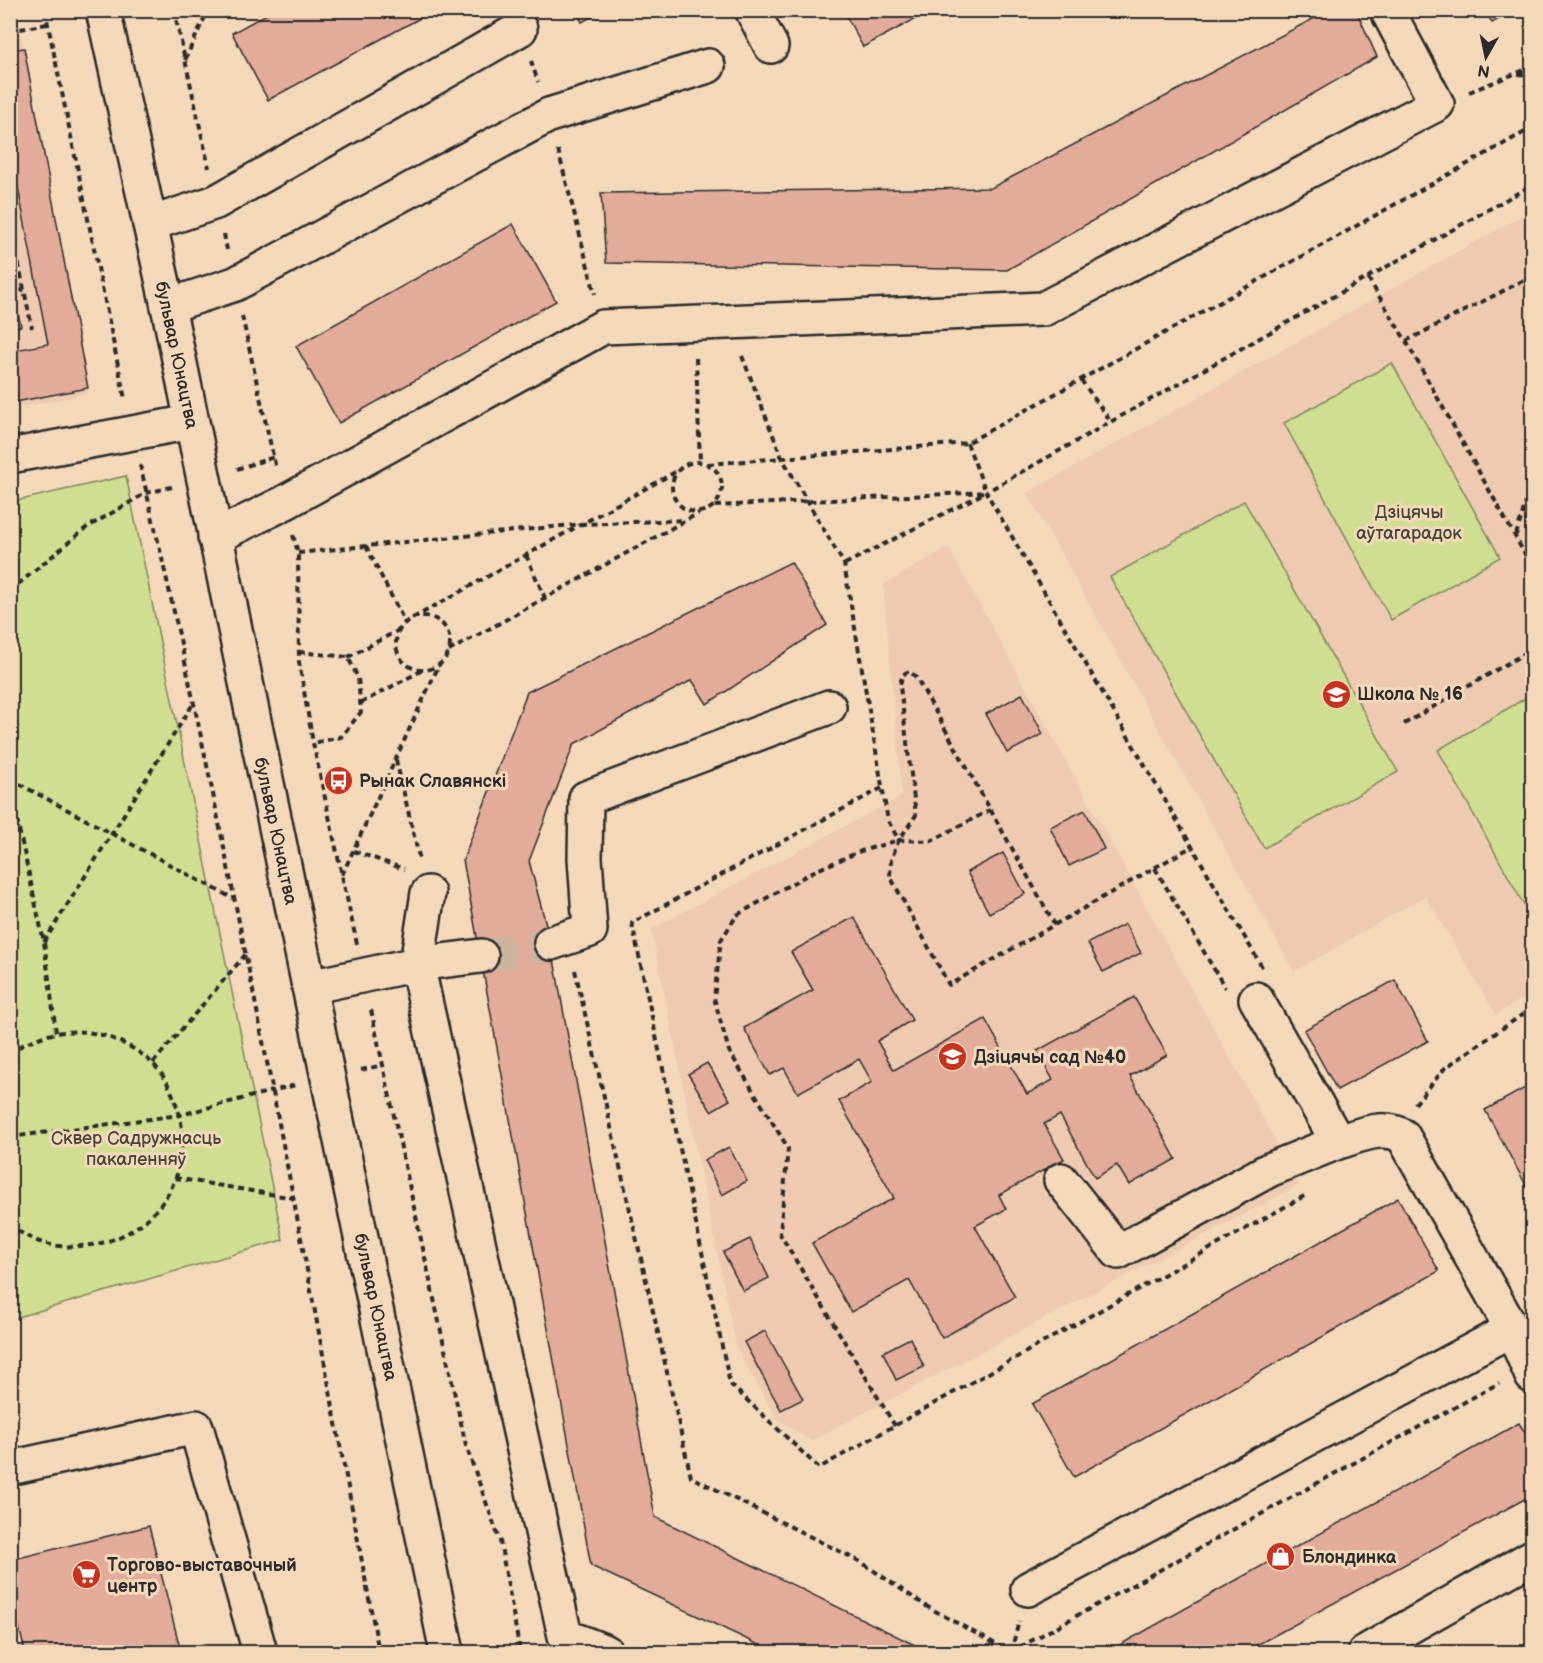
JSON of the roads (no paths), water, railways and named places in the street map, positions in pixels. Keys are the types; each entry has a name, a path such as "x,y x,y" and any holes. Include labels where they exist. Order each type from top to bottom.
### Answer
{"street":[{"name":"бульвар Юнацтва","path":"103,10 168,306 447,1653"},
{"path":"752,10 771,46"},
{"path":"215,537 284,503 603,327 1043,309 1437,104 1387,10"},
{"path":"150,224 216,202 520,29"},
{"path":"168,306 235,284 549,115 708,66"},
{"path":"10,456 191,422"},
{"path":"559,941 590,930 585,858 586,798 829,707"},
{"path":"426,885 417,964 565,1636 606,1653"},
{"path":"309,987 417,964 481,956"},
{"path":"1259,984 1338,1142"},
{"path":"1061,1180 1118,1252 1269,1170 1338,1142 1379,1130 1394,1131 1403,1136 1512,1329 1531,1371"},
{"path":"1028,1588 1512,1329"},
{"path":"10,1468 196,1427 260,1653"},
{"path":"1365,1653 1533,1557"}],"tunnel":[{"path":"481,956 551,943"}],"place":[{"name":"Школа № 16","path":"1336,694"},
{"name":"Рынак Славянскі","path":"338,781"},
{"name":"Дзіцячы сад №40","path":"953,1057"},
{"name":"Блондинка","path":"1281,1557"},
{"name":"Торгово-выставочный центр","path":"86,1575"}],"park label":[{"name":"Дзіцячы аўтагарадок","path":"1409,522"},
{"name":"Сквер Садружнасць пакаленняў","path":"136,1148"}]}
